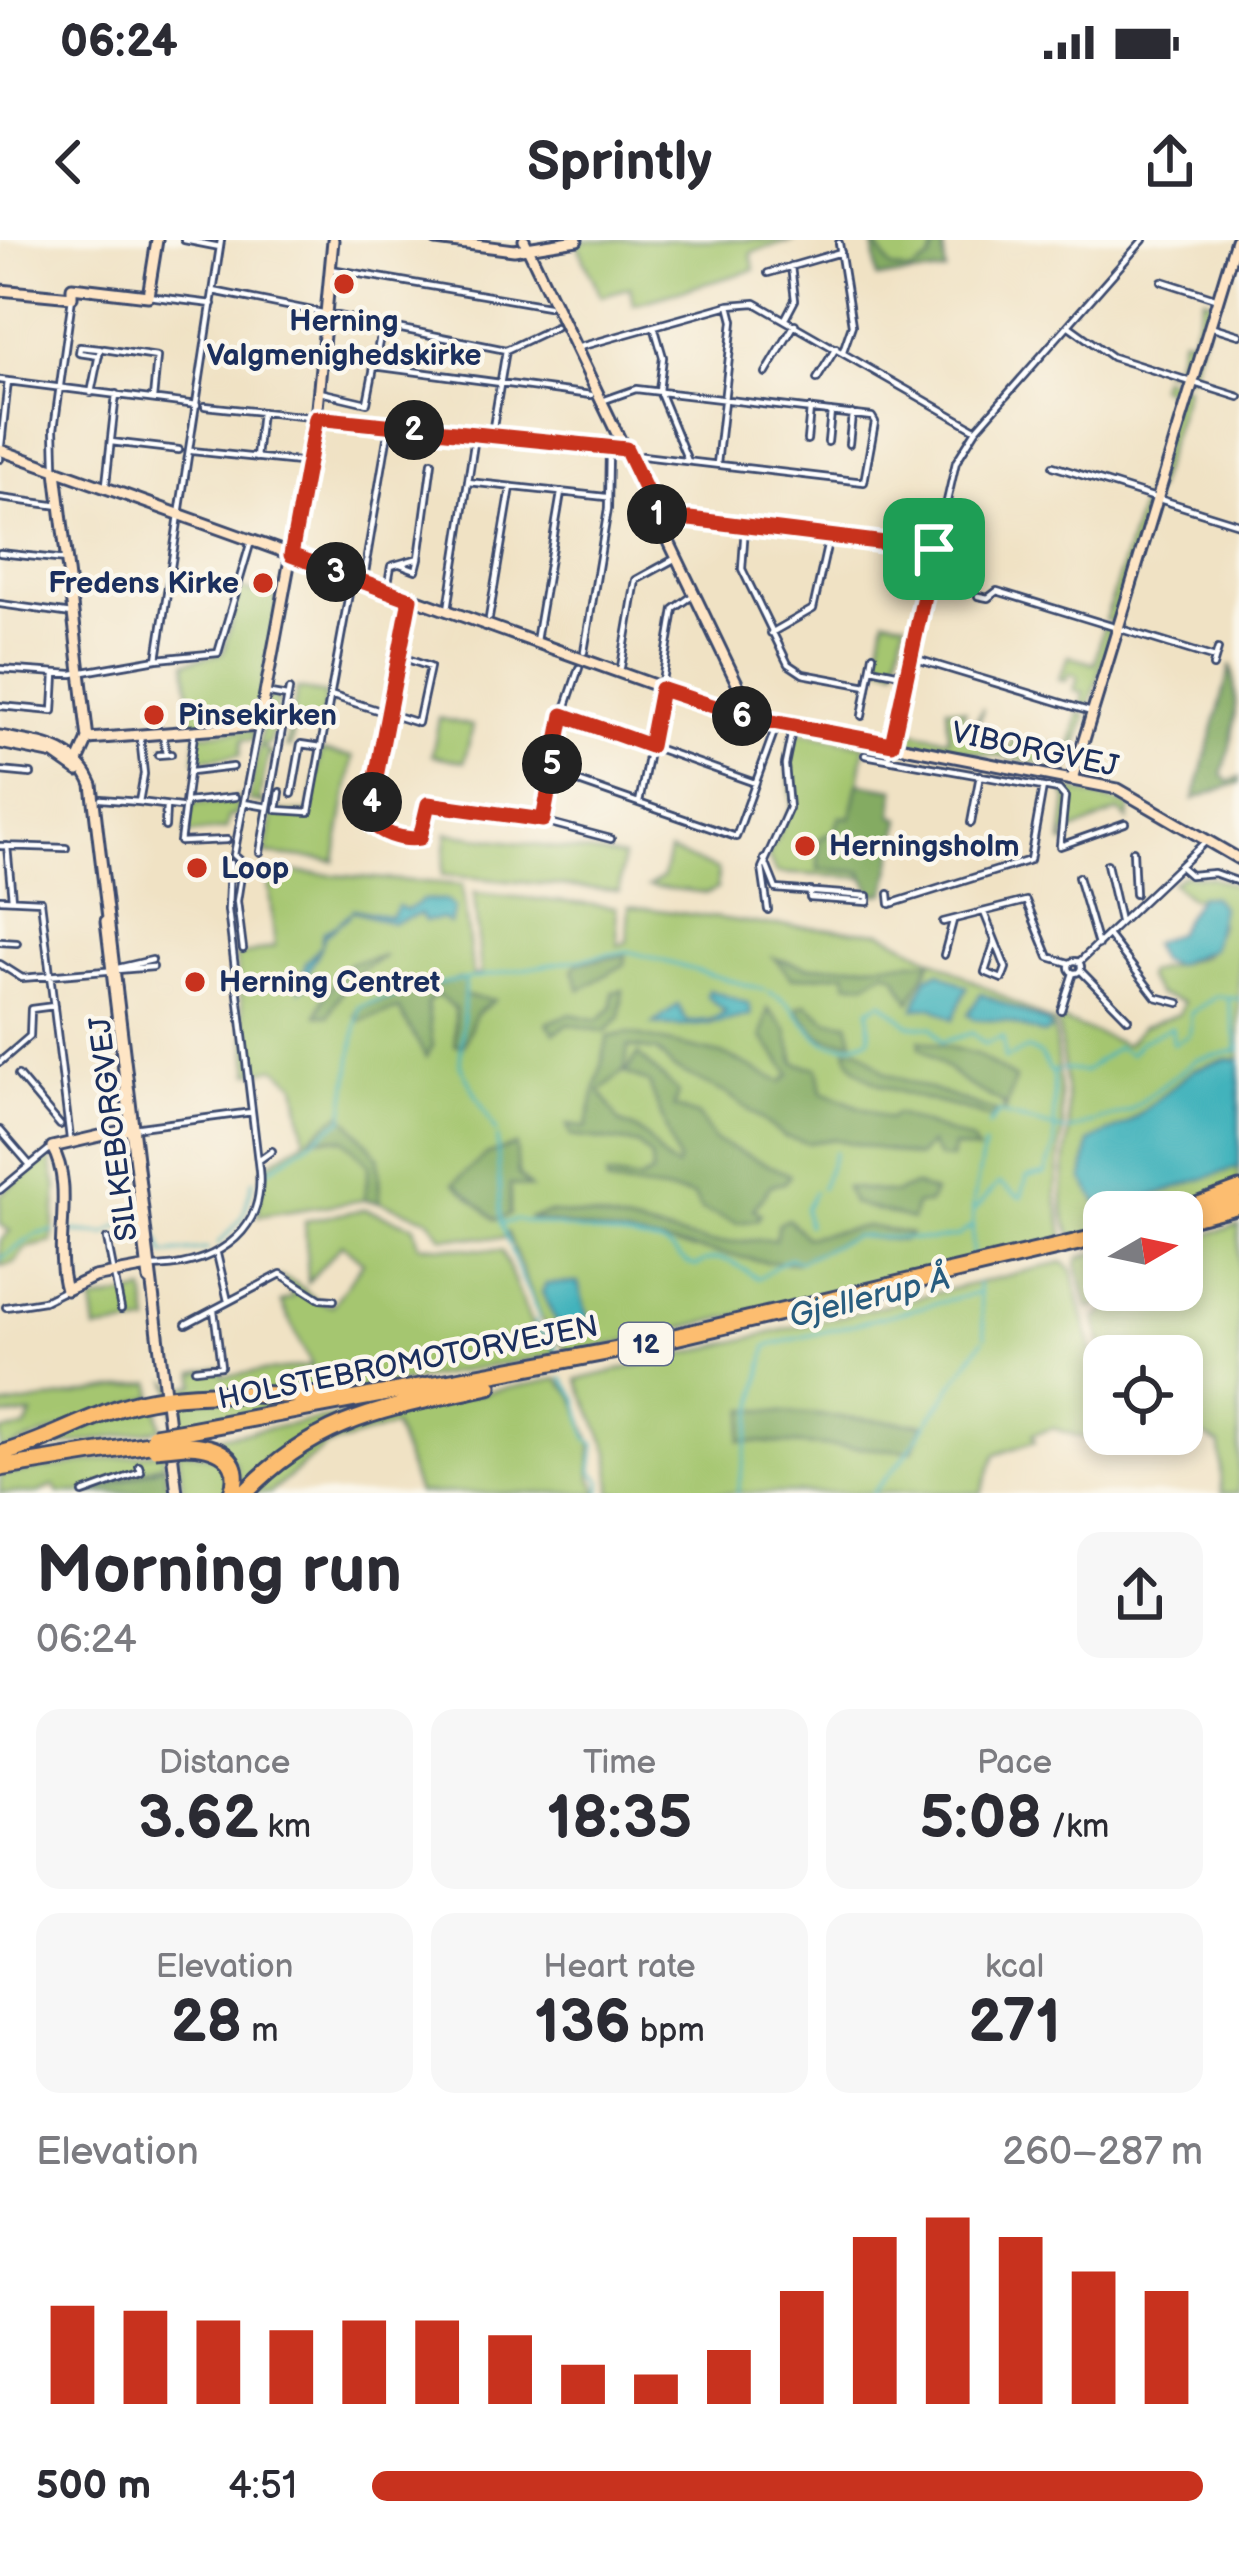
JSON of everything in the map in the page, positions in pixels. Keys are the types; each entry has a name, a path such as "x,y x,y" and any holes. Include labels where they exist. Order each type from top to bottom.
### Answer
{"highway":[{"path":"1203,1209 1239,1198"},
{"name":"HOLSTEBROMOTORVEJEN","path":"185,1438 550,1371 768,1325 1083,1245"},
{"name":"HOLSTEBROMOTORVEJEN","path":"185,1438 764,1318 1083,1245"},
{"path":"245,1493 291,1450 351,1418 550,1371"},
{"path":"1,1463 165,1398 231,1392 341,1396 484,1377"},
{"path":"1,1463 185,1438 229,1457 236,1474 232,1493"},
{"path":"1,1463 155,1443"}],"street":[{"path":"148,296 157,240"},
{"path":"157,658 220,243 184,240"},
{"path":"436,240 503,250 554,240"},
{"path":"527,245 577,240"},
{"path":"888,759 952,471 976,430 1142,240"},
{"path":"1073,776 1236,240"},
{"path":"243,950 237,901 243,863 234,855 316,418 334,241"},
{"path":"817,379 852,325 839,243"},
{"path":"527,245 746,702 746,717"},
{"path":"768,272 841,252"},
{"path":"785,318 795,300 791,266"},
{"path":"331,269 548,306"},
{"path":"1162,281 1218,299"},
{"path":"0,290 148,296 212,304"},
{"path":"213,291 506,350 555,328"},
{"name":"SILKEBORGVEJ","path":"72,292 59,388 56,471 85,722 84,755 98,799 115,969"},
{"path":"577,348 729,304 755,303 976,430"},
{"path":"717,464 733,321 729,304"},
{"path":"766,373 795,324"},
{"path":"318,392 367,403 382,326"},
{"path":"655,326 663,357 658,391 688,461"},
{"path":"1069,326 1112,357 1239,397"},
{"path":"1210,326 1239,335"},
{"path":"491,439 506,350"},
{"path":"92,393 101,353 157,357 152,400"},
{"path":"374,366 591,395"},
{"path":"0,453 4,381 196,405"},
{"path":"205,406 864,482 869,477 875,422 853,414 658,391 626,390 602,401"},
{"path":"106,488 116,394"},
{"path":"807,440 810,410"},
{"path":"256,458 260,412"},
{"path":"828,442 831,412"},
{"path":"849,444 853,414"},
{"path":"280,792 277,810 309,812 330,695 357,579 367,559 389,427"},
{"path":"447,613 476,437"},
{"path":"111,442 179,450"},
{"path":"190,451 299,462"},
{"path":"584,652 609,452"},
{"name":"VIBORGVEJ","path":"0,453 746,717 1073,776 1138,797 1239,859"},
{"path":"400,562 416,570 432,462"},
{"path":"1053,466 1239,524"},
{"path":"468,482 606,497"},
{"path":"489,618 511,488"},
{"path":"535,644 561,493"},
{"path":"0,498 60,506"},
{"path":"662,524 690,519 934,549"},
{"path":"745,526 742,569 794,670 867,686"},
{"path":"771,633 803,618 817,604 829,537"},
{"path":"0,669 55,674 218,653 251,541"},
{"path":"0,553 66,560"},
{"path":"621,667 636,580 677,557"},
{"path":"387,590 392,566 419,558"},
{"path":"978,596 988,598 992,590 1214,662 1218,649"},
{"path":"639,803 674,609 695,595"},
{"path":"410,599 369,821 408,840 423,836 428,804 543,820 611,839"},
{"path":"0,604 73,614"},
{"path":"862,716 873,655"},
{"path":"330,695 418,723 430,667 399,656"},
{"path":"910,658 1092,712"},
{"path":"543,820 563,715 579,668"},
{"path":"871,668 906,675"},
{"path":"0,706 53,711 55,674"},
{"path":"260,852 288,693 265,693"},
{"path":"563,715 755,783"},
{"name":"SILKEBORGVEJ","path":"85,722 84,755 115,969 175,1493"},
{"path":"1,740 54,754 84,755 140,737 259,726"},
{"path":"768,910 764,859 789,808 785,765 793,726"},
{"path":"194,730 182,844 227,840"},
{"path":"550,772 736,837 774,732"},
{"path":"163,734 165,755"},
{"path":"139,802 144,774 140,737"},
{"path":"1,740 84,755"},
{"path":"0,758 1,740"},
{"path":"292,794 301,744 320,747"},
{"path":"866,755 1065,794 1058,845 1071,846 1125,823"},
{"path":"949,770 951,755"},
{"path":"191,772 233,767"},
{"path":"0,771 31,774"},
{"path":"296,772 315,776"},
{"path":"971,823 980,776"},
{"path":"889,894 890,904 1030,860 1043,787"},
{"path":"98,799 166,806 235,796"},
{"path":"244,803 268,807"},
{"path":"165,827 166,806"},
{"path":"1061,1010 1078,968 1148,892 1182,868 1207,839"},
{"path":"12,899 3,846 66,848"},
{"path":"1137,852 1134,891 1148,892"},
{"path":"764,859 776,889 868,896 868,902 810,898 810,892"},
{"path":"6,1307 44,1301 111,1273 217,1254 237,1239 253,1215 261,1184 228,910 230,863"},
{"path":"1110,866 1113,909 1121,922"},
{"path":"1182,868 1190,875 1214,873 1239,882"},
{"path":"1081,880 1089,929 1098,946"},
{"path":"0,899 41,901 70,1139"},
{"path":"943,922 1026,901 1049,957 1078,968 1128,1018"},
{"path":"985,915 995,940 1006,968 1002,979 985,972 995,940"},
{"path":"944,955 952,921"},
{"path":"1109,936 1156,997 1174,1004"},
{"path":"0,942 17,943"},
{"path":"0,964 19,977 152,964"},
{"path":"0,1062 30,1036 31,1010 55,1006"},
{"path":"18,1075 60,1125"},
{"path":"50,1113 67,1109"},
{"path":"134,1128 252,1112"},
{"name":"SILKEBORGVEJ","path":"52,1147 70,1139 134,1128"},
{"path":"0,1130 30,1165"},
{"path":"0,1190 52,1147 63,1189 59,1250 66,1289"},
{"path":"258,1161 272,1151"},
{"path":"107,1239 122,1310"},
{"path":"217,1254 228,1301"},
{"path":"186,1324 281,1274 320,1299 334,1300"},
{"path":"195,1369 221,1366 214,1310"},
{"path":"82,1493 141,1472 139,1466"}],"green space":[{"path":"589,240 795,240 751,252 754,270 633,304 630,287 601,296 577,244"},
{"path":"873,240 891,268 911,272 930,260 937,240 942,240 946,272 877,278"},
{"path":"874,240 942,240 946,272 877,278"},
{"path":"1204,297 1213,301 1190,377 1160,368 1173,370 1182,337 1191,339"},
{"path":"1161,377 1187,387 1155,492 1145,492 1174,395 1158,386"},
{"path":"1143,498 1153,501 1115,623 1105,620"},
{"path":"240,589 278,598 257,717 254,724 192,728 186,662 223,653"},
{"path":"885,618 905,621 896,668 877,664"},
{"path":"1103,627 1113,630 1089,707 1081,706 1084,693 1074,691 1078,676 1069,673 1066,681 1059,679 1069,656 1095,664"},
{"path":"1231,665 1234,719 1222,775 1229,782 1239,777 1239,783 1194,799"},
{"path":"297,689 326,694 320,730 295,726 290,747 286,747"},
{"path":"268,696 279,698 270,743 262,747 275,756 268,755 259,799 265,804 249,801"},
{"path":"947,707 965,710 961,725 973,726 983,708 974,738 1010,749 1013,739 1025,740 1024,746 1051,744 1070,751 1079,712 1086,716 1069,768 898,740 898,732 905,730 949,739"},
{"path":"439,718 473,726 464,762 432,755"},
{"path":"254,730 252,740 243,739 240,755 195,760 197,734"},
{"path":"794,731 865,745 859,783 895,789 884,879 776,873 768,857 792,806 788,760"},
{"path":"321,751 353,757 335,861 266,854 273,812 310,813"},
{"path":"858,783 895,789 893,816 901,819 886,892 873,895 862,872 818,869 819,839 834,831 840,817 851,817"},
{"path":"1061,787 1130,806 1128,820 1119,811 1064,835 1067,844 1062,842 1067,799"},
{"path":"237,796 237,816 229,816 226,829 185,834 193,803 235,802"},
{"path":"447,833 623,857 619,891 442,875"},
{"path":"669,851 718,870 717,889 707,893 649,886 663,877"},
{"path":"267,870 462,885 473,976 481,974 474,893 616,907 618,945 627,942 629,906 761,924 882,932 1054,1024 1063,1127 1056,1194 1064,1239 570,1354 541,1319 507,1231 507,1238 442,1237 429,1219 380,1202 378,1156 342,1114 313,1138 344,1139 370,1165 364,1200 258,1216 263,1167 305,1140 296,1084 276,1068 250,1073 236,957 275,946"},
{"path":"1183,875 1211,877 1239,887 1239,1187 1203,1200 1203,1191 1083,1191 1083,1238 1076,1240 1064,1215 1069,1126 1058,1019 1126,1045 1142,1027 1179,1014 1184,1002 1158,995 1146,977 1148,972 1204,956 1220,924 1212,897 1190,898 1172,883"},
{"path":"626,955 625,964 580,990 573,970 578,963"},
{"path":"385,956 351,980 329,1016 317,1015 325,994 349,963"},
{"path":"774,958 807,967 931,961 910,1002 896,976 885,971 866,983 847,983 846,973 792,978"},
{"path":"465,980 464,996 494,1000 475,1015 464,1045 455,1045 455,1009 437,995 427,1003 433,1046 426,1057 399,1009 360,1021 355,1016 359,1007"},
{"path":"623,990 620,1017 605,1032 569,1024 554,1033 547,1023 570,1014 598,1020 612,1008 613,992"},
{"path":"806,1004 827,1020 848,1023 853,1040 819,1035 797,1007"},
{"path":"768,1009 787,1030 795,1063 818,1068 822,1092 889,1119 896,1114 972,1141 978,1151 953,1147 951,1159 939,1158 930,1144 917,1157 834,1139 808,1143 785,1137 729,1095 673,1068 657,1051 628,1047 625,1070 600,1091 620,1123 642,1133 668,1162 676,1167 678,1162 649,1083 626,1073 638,1054 678,1092 674,1107 699,1116 714,1140 790,1175 784,1183 771,1185 754,1209 761,1214 757,1220 737,1223 701,1210 694,1196 607,1183 607,1176 638,1181 652,1174 651,1158 638,1144 571,1136 567,1125 586,1128 608,1037 627,1033 725,1055 781,1082 790,1074 762,1037"},
{"path":"920,1040 976,1054 1015,1079 1004,1115 1004,1104 965,1083 920,1047"},
{"path":"859,1048 887,1074 998,1113 989,1119 886,1087 853,1065 846,1049"},
{"path":"342,1113 378,1156 380,1202 364,1200 369,1165 344,1139 310,1137"},
{"path":"516,1145 518,1174 530,1188 510,1184 510,1215 496,1220 454,1183 486,1155"},
{"path":"49,1154 57,1188 52,1242 26,1248 14,1263 0,1266 0,1241 10,1231 0,1224 0,1195"},
{"path":"915,1185 934,1192 928,1204 916,1204 912,1220 852,1203 846,1187 895,1193"},
{"path":"365,1209 414,1226 419,1245 502,1251 535,1333 551,1340 555,1355 340,1393 174,1394 169,1382 178,1388 196,1385 195,1373 220,1368 223,1376 312,1366 281,1302 293,1297 280,1277 332,1306 363,1262 342,1244 308,1282 305,1221"},
{"path":"548,1213 608,1220 716,1243 775,1240 778,1224 788,1219 806,1237 867,1226 910,1234 903,1241 854,1236 795,1263 766,1262 528,1218"},
{"path":"1239,1225 1239,1493 1222,1493 1220,1445 1203,1436 1203,1335 1099,1335 1096,1319 1105,1311 1203,1311 1203,1235"},
{"path":"1083,1257 1083,1287 1077,1264"},
{"path":"1063,1262 1072,1270 1088,1335 1083,1335 1083,1438 1053,1428 1033,1434 1035,1441 995,1455 981,1493 611,1493 610,1454 577,1380"},
{"path":"145,1291 149,1324 96,1330 92,1302"},
{"path":"557,1379 574,1396 591,1442 591,1475 599,1493 418,1493 394,1426 325,1447 270,1493 251,1493 283,1465 354,1425 433,1402"},
{"path":"152,1383 154,1396 0,1451 0,1432 26,1428 32,1415 0,1416 0,1407"},
{"path":"362,1397 176,1428 172,1399"},
{"path":"157,1403 161,1429 31,1451 133,1407"},
{"path":"746,1409 923,1424 913,1451 740,1441"},
{"path":"358,1413 242,1493 235,1462 188,1442"},
{"path":"178,1449 226,1460 229,1493 183,1493"},
{"path":"163,1451 164,1463 81,1493 59,1493 54,1486 37,1493 0,1493 0,1475"},
{"path":"165,1465 168,1493 89,1493"}],"water":[{"path":"1199,896 1212,897 1221,907 1212,949 1174,965 1159,961 1151,944 1176,933"},
{"path":"423,900 445,900 454,908 450,924 442,919 425,921 420,914 392,923 351,913 353,909 391,917 398,906 407,910"},
{"path":"321,945 306,986 300,990 306,963"},
{"path":"939,972 967,987 953,1019 932,1007 914,1008 927,977"},
{"path":"709,990 749,1004 751,1015 702,1025 653,1024 678,1005 687,1022 713,1020 726,1012 707,996"},
{"path":"981,994 1048,1023 1051,1030 1043,1034 1004,1021 973,1019 968,1014"},
{"path":"1239,1060 1239,1167 1166,1191 1090,1191 1083,1179 1089,1142 1130,1122 1193,1070"},
{"path":"578,1283 587,1316 583,1330 573,1334 556,1322 542,1292 546,1284"}],"waterway":[{"path":"266,1172 343,1119 359,1007 420,987 628,951 764,990"},
{"path":"465,981 460,1065 496,1132"},
{"path":"769,992 834,1045 870,1038 869,1009 882,1002 909,1025 932,1027 942,1042 972,1033 985,1044 1003,1037 1005,1059 1027,1049 1040,1054 1050,1071 1057,1071"},
{"path":"1062,1069 1084,1072 1117,1047 1130,1054 1141,1041 1172,1027 1173,1044 1190,1035 1191,1013 1217,996 1239,999"},
{"name":"Gjellerup Å","path":"1068,1131 1129,1111 1196,1060 1238,1050 1228,998"},
{"path":"973,1212 999,1183 1021,1198 1027,1177 1045,1174 1055,1147 1053,1073"},
{"name":"Gjellerup Å","path":"988,1126 998,1113 1064,1131"},
{"path":"497,1137 501,1224 509,1245"},
{"name":"Gjellerup Å","path":"972,1261 973,1204 984,1146"},
{"path":"821,1188 835,1152"},
{"path":"218,1244 243,1217 253,1180"},
{"path":"808,1225 805,1209 814,1192"},
{"path":"501,1224 517,1220 657,1243 690,1264 721,1259 758,1278 789,1258 799,1261 854,1236 932,1240 958,1236 972,1226"},
{"path":"65,1231 106,1234 120,1225 136,1229"},
{"path":"154,1226 164,1254 208,1249"},
{"path":"0,1259 37,1234 54,1231"},
{"path":"511,1249 539,1317"},
{"path":"978,1284 985,1336"},
{"name":"Gjellerup Å","path":"737,1493 767,1346 978,1293"},
{"path":"536,1321 536,1332 553,1337 557,1354"},
{"path":"872,1493 903,1459 983,1340"},
{"path":"562,1378 577,1398 587,1438 595,1445 592,1471 601,1480 601,1493"}],"place":[{"name":"Herning Valgmenighedskirke","path":"344,284"},
{"name":"Fredens Kirke","path":"263,583"},
{"name":"Pinsekirken","path":"154,715"},
{"name":"Herningsholm","path":"805,846"},
{"name":"Loop","path":"197,868"},
{"name":"Herning Centret","path":"195,982"}],"route":[{"path":"316,418 609,452 626,449 662,524 690,519 934,549 892,744 746,717 661,689 650,746 563,715 543,820 428,804 423,836 408,840 368,819 410,599 291,555 316,418"}]}
